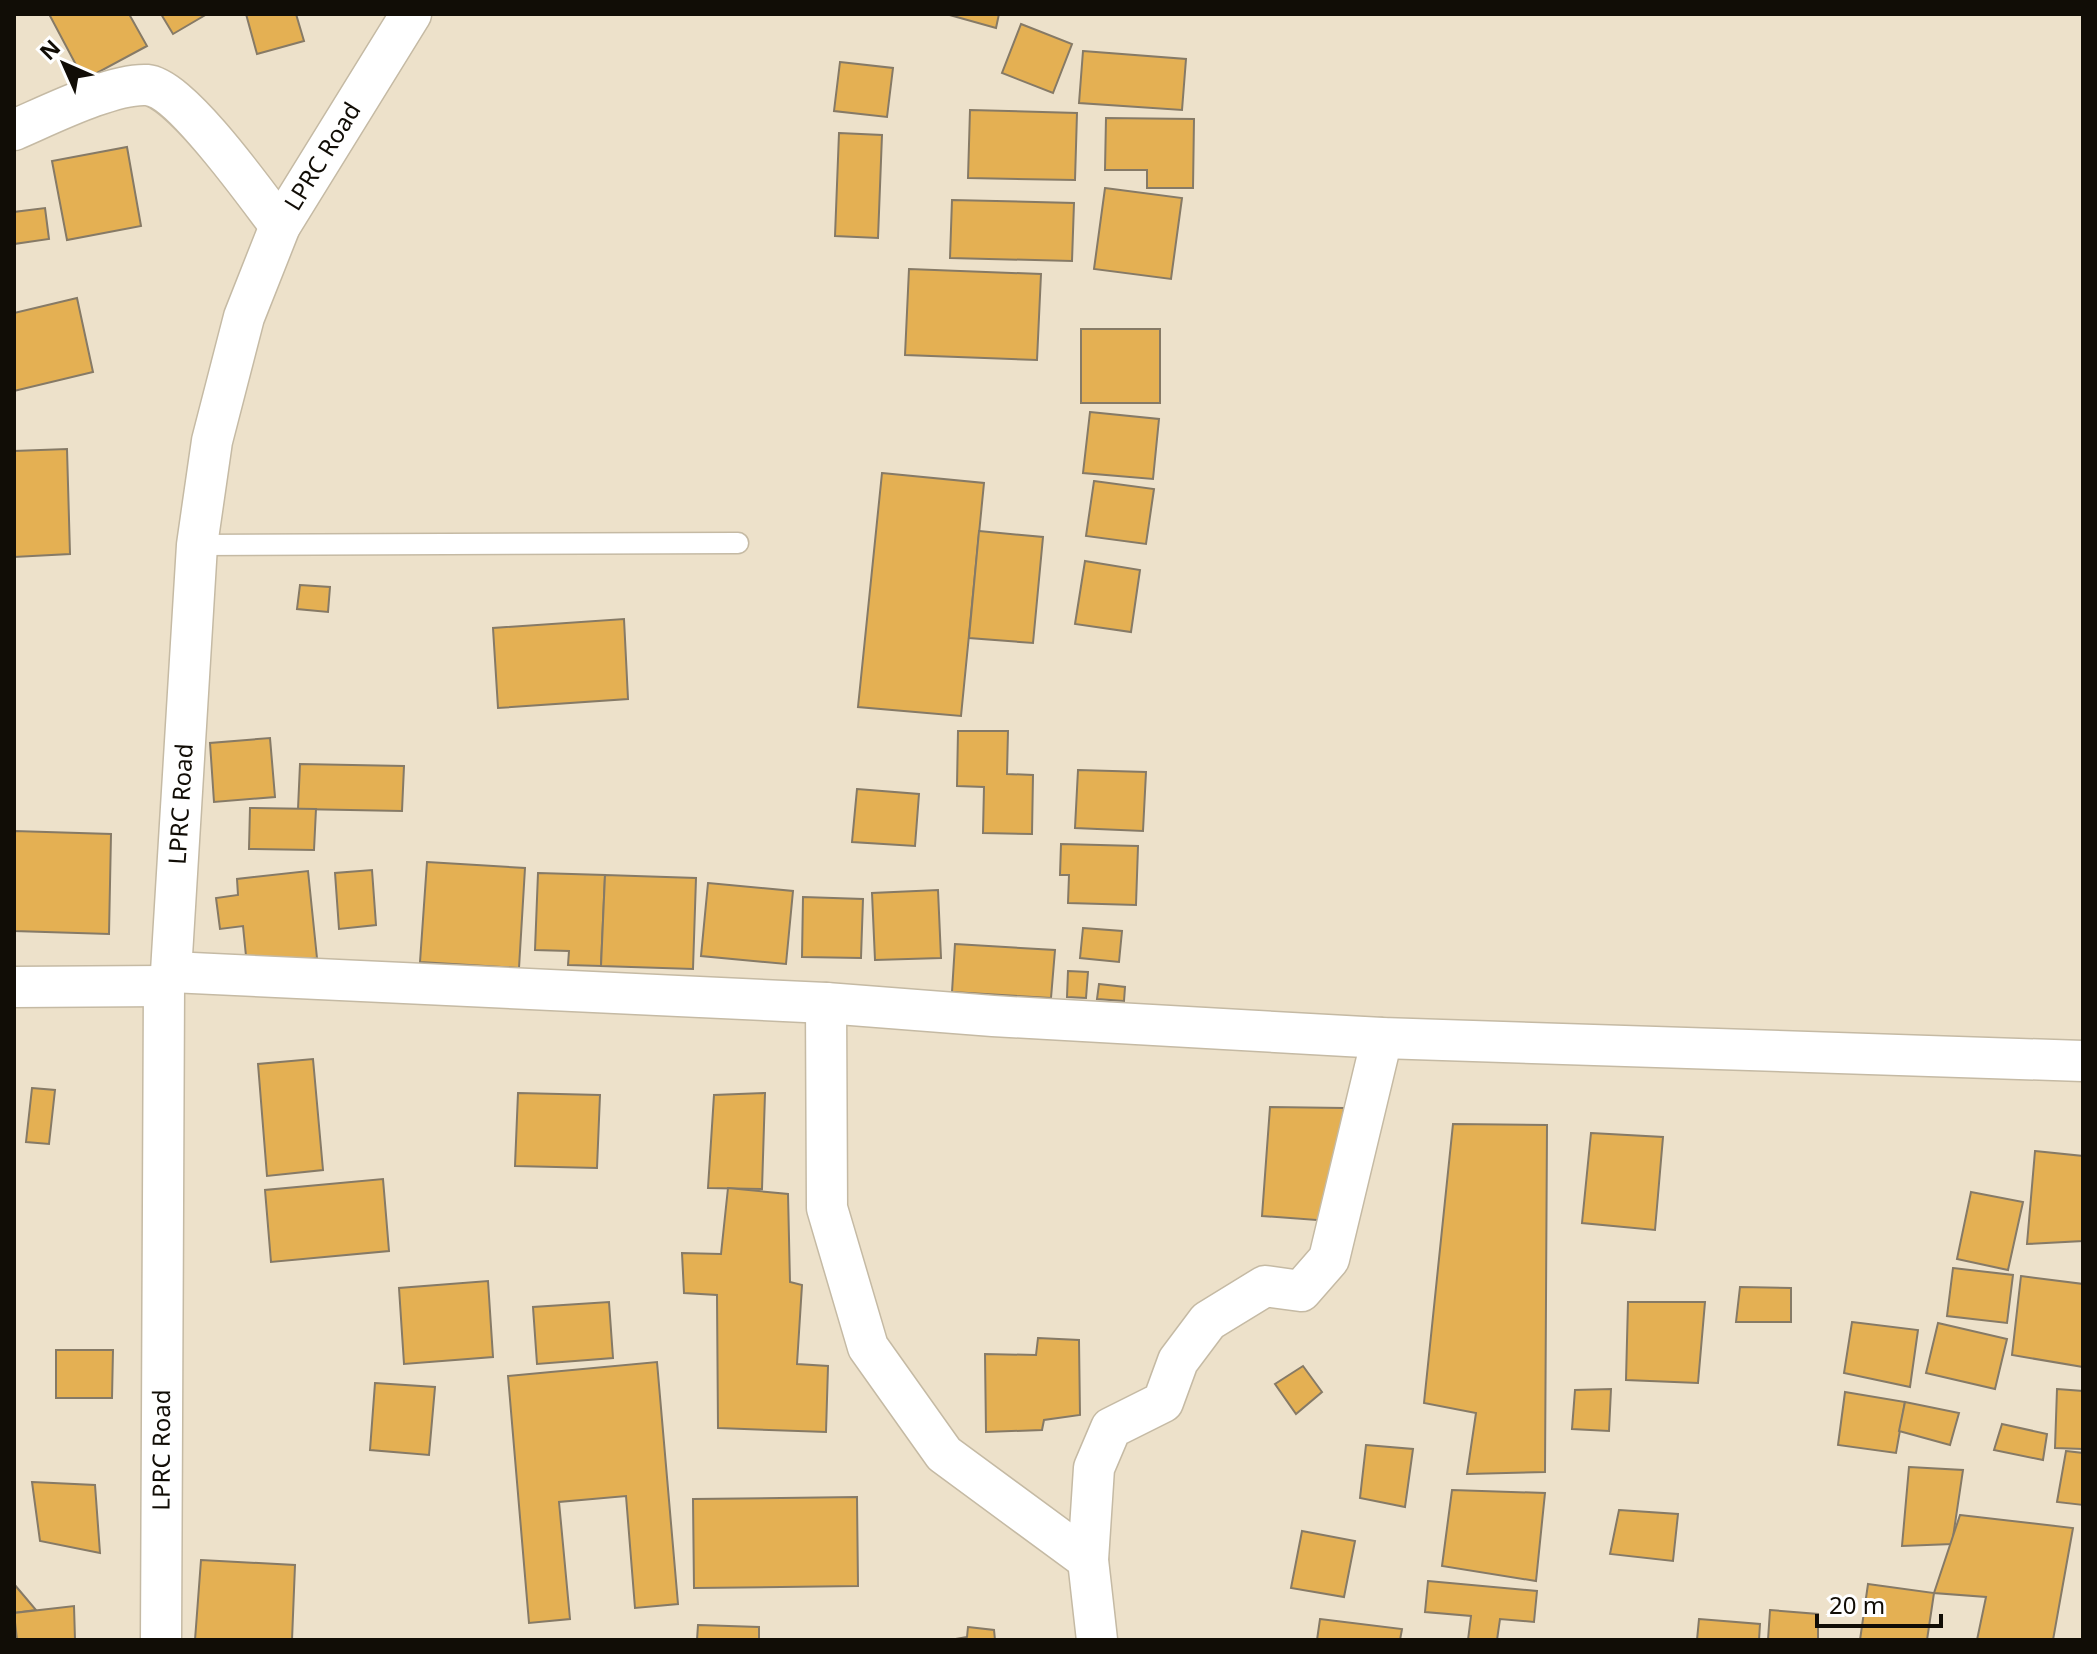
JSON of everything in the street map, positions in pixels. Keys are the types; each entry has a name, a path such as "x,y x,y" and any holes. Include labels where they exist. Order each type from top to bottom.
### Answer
{"street":[{"name":"LPRC Road","path":"161,1640 168,979 197,545 212,441 244,317 280,226 411,14"},
{"path":"14,130 73,105 117,91 146,85 156,87 200,123 280,226"},
{"path":"14,987 168,979 826,1003 993,1016 1382,1038 2083,1061"},
{"path":"826,1003 827,1208 868,1347 944,1454 1088,1560"},
{"path":"1097,1640 1088,1560 1094,1468 1111,1428 1163,1402 1178,1361 1208,1321 1265,1286 1301,1291 1329,1259 1382,1038"}],"lane":[{"path":"197,545 738,543"}],"building":[{"path":"49,14 129,14 147,46 84,80"},
{"path":"161,14 207,14 173,34"},
{"path":"246,14 296,14 304,41 257,54"},
{"path":"946,14 999,14 996,28"},
{"path":"1021,24 1072,44 1053,93 1002,73"},
{"path":"1083,51 1186,59 1182,110 1079,103"},
{"path":"840,62 893,68 887,117 834,111"},
{"path":"970,110 1077,113 1075,180 968,178"},
{"path":"1106,118 1194,119 1193,188 1147,188 1147,170 1105,170"},
{"path":"839,133 882,135 878,238 835,236"},
{"path":"127,147 141,226 67,240 52,161"},
{"path":"1105,188 1182,198 1171,279 1094,269"},
{"path":"952,200 1074,203 1072,261 950,258"},
{"path":"45,208 49,239 14,244 14,212"},
{"path":"909,269 1041,274 1037,360 905,355"},
{"path":"77,298 93,372 14,391 14,313"},
{"path":"1081,329 1160,329 1160,403 1081,403"},
{"path":"1090,412 1159,419 1153,479 1083,473"},
{"path":"67,449 70,554 14,557 14,451"},
{"path":"882,473 984,483 961,716 858,707"},
{"path":"1094,481 1154,489 1146,544 1086,536"},
{"path":"979,531 1043,537 1033,643 969,638"},
{"path":"1085,561 1140,570 1131,632 1075,624"},
{"path":"300,585 330,587 328,612 297,609"},
{"path":"624,619 628,699 498,708 493,628"},
{"path":"958,731 1008,731 1007,774 1033,775 1032,834 983,833 984,787 957,786"},
{"path":"270,738 275,797 214,802 210,743"},
{"path":"300,764 404,766 402,811 298,809"},
{"path":"1078,770 1146,772 1143,831 1075,828"},
{"path":"857,789 919,794 915,846 852,842"},
{"path":"250,808 316,809 314,850 249,849"},
{"path":"14,831 111,834 109,934 14,931"},
{"path":"1061,844 1138,846 1136,905 1068,903 1069,875 1060,875"},
{"path":"427,862 525,868 519,968 420,962"},
{"path":"372,870 376,925 339,929 335,873"},
{"path":"308,871 317,958 247,966 243,926 220,929 216,898 238,895 237,879"},
{"path":"538,873 605,875 601,966 568,965 569,951 535,950"},
{"path":"605,875 696,878 693,969 601,966"},
{"path":"708,883 793,891 786,964 701,956"},
{"path":"938,890 941,958 875,960 872,893"},
{"path":"803,897 863,899 861,958 802,957"},
{"path":"1083,928 1122,931 1119,962 1080,958"},
{"path":"955,944 1055,950 1051,998 952,992"},
{"path":"1068,971 1088,972 1086,998 1067,997"},
{"path":"1099,984 1125,987 1124,1001 1097,999"},
{"path":"313,1059 323,1170 267,1176 258,1064"},
{"path":"32,1088 55,1090 49,1144 26,1142"},
{"path":"518,1093 600,1095 597,1168 515,1166"},
{"path":"765,1093 762,1189 708,1188 714,1095"},
{"path":"1270,1107 1344,1108 1330,1221 1262,1216"},
{"path":"1453,1124 1547,1125 1545,1472 1467,1474 1476,1413 1424,1403"},
{"path":"1591,1133 1663,1137 1655,1230 1582,1223"},
{"path":"2035,1151 2083,1156 2083,1241 2027,1244"},
{"path":"383,1179 389,1251 271,1262 265,1190"},
{"path":"728,1188 788,1194 790,1282 802,1285 797,1364 828,1366 826,1432 718,1428 717,1295 684,1293 682,1253 721,1254"},
{"path":"1971,1192 2023,1202 2008,1270 1957,1259"},
{"path":"1953,1268 2013,1275 2007,1323 1947,1316"},
{"path":"2021,1276 2083,1284 2083,1367 2012,1355"},
{"path":"488,1281 493,1357 404,1364 399,1288"},
{"path":"1740,1287 1791,1288 1791,1322 1736,1322"},
{"path":"609,1302 613,1358 537,1364 533,1307"},
{"path":"1628,1302 1705,1302 1698,1383 1626,1380"},
{"path":"1852,1322 1918,1330 1910,1387 1844,1373"},
{"path":"1938,1323 2007,1339 1995,1389 1926,1373"},
{"path":"1038,1338 1079,1340 1080,1415 1044,1420 1042,1430 986,1432 985,1354 1036,1355"},
{"path":"56,1350 113,1350 112,1398 56,1398"},
{"path":"657,1362 678,1604 635,1608 626,1496 559,1502 570,1619 529,1623 508,1376"},
{"path":"1303,1366 1322,1392 1296,1414 1275,1384"},
{"path":"375,1383 435,1387 429,1455 370,1450"},
{"path":"1611,1389 1609,1431 1572,1429 1575,1390"},
{"path":"2057,1389 2083,1391 2083,1449 2055,1448"},
{"path":"1845,1392 1905,1402 1896,1453 1838,1445"},
{"path":"1905,1402 1959,1413 1950,1445 1899,1431"},
{"path":"2002,1424 2047,1434 2043,1460 1994,1450"},
{"path":"1366,1445 1413,1449 1405,1507 1360,1498"},
{"path":"2066,1451 2083,1453 2083,1505 2057,1502"},
{"path":"1909,1467 1963,1470 1952,1544 1902,1546"},
{"path":"32,1482 95,1485 100,1553 40,1541"},
{"path":"1452,1490 1545,1493 1536,1581 1442,1566"},
{"path":"857,1497 858,1586 694,1588 693,1499"},
{"path":"1619,1510 1678,1514 1673,1561 1610,1554"},
{"path":"1960,1515 2073,1528 2053,1640 1977,1640 1986,1597 1934,1593"},
{"path":"1302,1531 1355,1541 1344,1597 1291,1588"},
{"path":"201,1560 295,1565 292,1640 195,1640"},
{"path":"1428,1581 1537,1591 1534,1622 1500,1619 1497,1640 1468,1640 1471,1616 1425,1612"},
{"path":"14,1584 36,1610 14,1613"},
{"path":"1868,1584 1934,1593 1927,1640 1860,1640"},
{"path":"74,1606 75,1640 17,1640 14,1613"},
{"path":"1770,1610 1818,1614 1818,1640 1768,1640"},
{"path":"1320,1619 1402,1629 1400,1640 1317,1640"},
{"path":"1699,1619 1760,1624 1759,1640 1697,1640"},
{"path":"698,1625 759,1627 759,1640 697,1640"},
{"path":"968,1627 994,1630 995,1640 950,1640 967,1637"}]}
